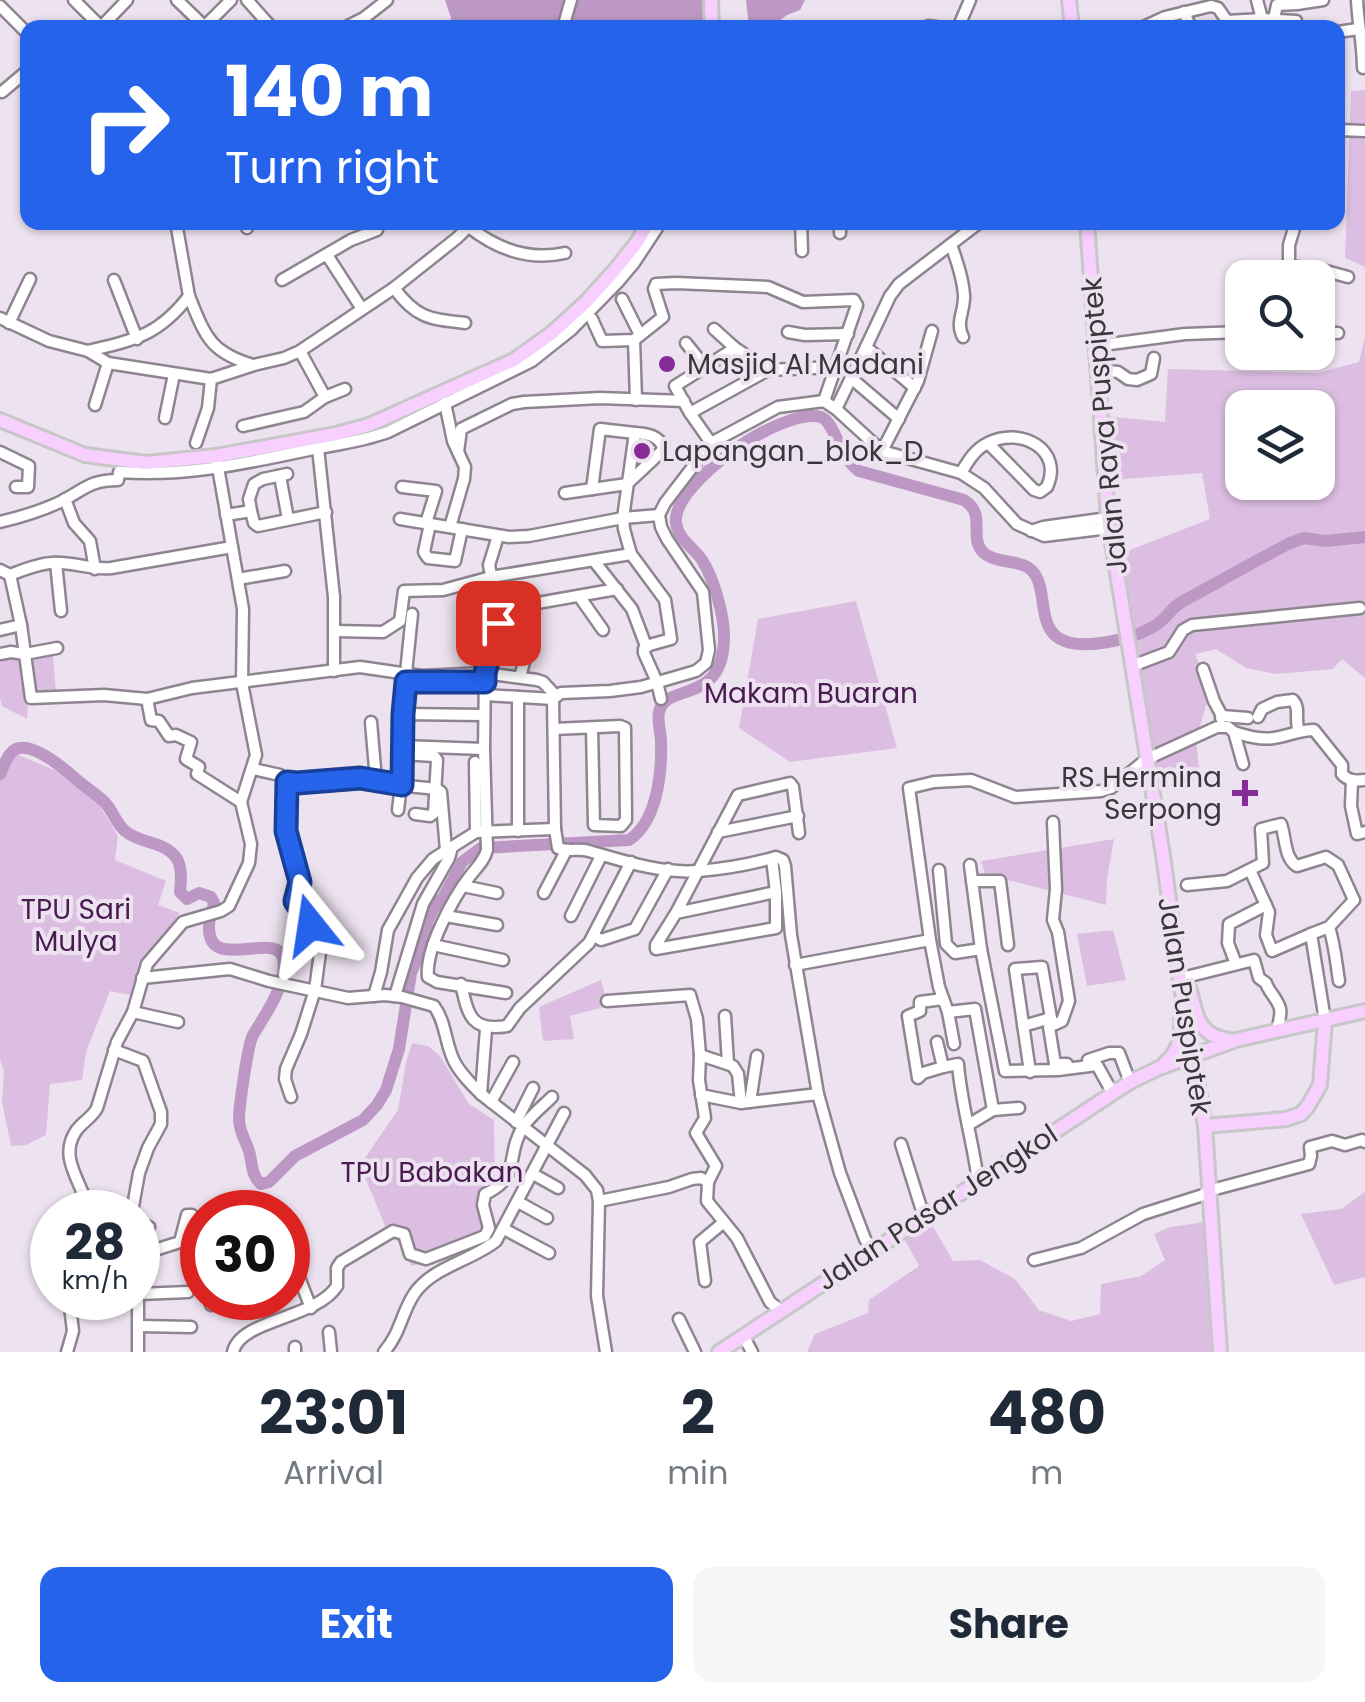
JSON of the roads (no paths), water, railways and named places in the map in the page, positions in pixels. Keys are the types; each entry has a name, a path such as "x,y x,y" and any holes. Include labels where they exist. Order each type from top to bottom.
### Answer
{"main road":[{"path":"0,420 85,455 146,462 217,462 369,425 514,360 586,302 616,270 644,230"},
{"name":"Jalan Raya Puspiptek","path":"1088,230 1108,523 1131,664"},
{"name":"Jalan Puspiptek","path":"1131,664 1205,1126 1220,1352"},
{"path":"1183,979 1201,1026 1216,1038 1236,1040"},
{"path":"1159,1068 1173,1056 1182,1035 1183,979"},
{"name":"Jalan Pasar Jengkol","path":"719,1352 1130,1082 1236,1040 1320,1025 1365,1010"},
{"path":"1205,1126 1286,1119 1301,1114 1320,1085 1320,1025"}],"street":[{"path":"74,0 94,20"},
{"path":"108,20 127,0"},
{"path":"177,0 196,20"},
{"path":"210,20 231,0"},
{"path":"246,0 265,20"},
{"path":"360,20 387,0"},
{"path":"1260,20 1278,4 1323,0"},
{"path":"1357,0 1363,68"},
{"path":"0,6 20,26"},
{"path":"1158,20 1214,6 1226,20"},
{"path":"1184,12 1187,20"},
{"path":"1345,31 1358,29"},
{"path":"177,230 189,296 199,320 215,346 233,359 254,365"},
{"path":"282,280 350,240 377,230"},
{"path":"30,279 5,321 49,341 88,351 108,363 212,379 300,350 394,288 465,230"},
{"path":"477,230 493,243 519,253 541,257 565,253"},
{"path":"0,522 36,512 90,484 118,480 120,472 148,474 217,462 246,464 388,432 532,361 571,330 626,273 656,230"},
{"path":"801,230 802,251"},
{"path":"836,409 894,290 970,230"},
{"path":"1289,260 1294,230"},
{"path":"951,245 964,297 958,328 963,337"},
{"path":"326,255 362,309"},
{"path":"1335,274 1348,278"},
{"path":"114,280 136,339"},
{"path":"592,319 602,341 637,337 664,317 654,289 656,284 768,288 803,302 852,299 857,305 824,402"},
{"path":"394,288 410,308 428,319 464,323"},
{"path":"88,351 136,339 158,328 189,296"},
{"path":"622,299 637,337 636,400"},
{"path":"714,329 768,370"},
{"path":"882,451 915,388 932,331"},
{"path":"788,332 848,334"},
{"path":"1095,346 1225,333"},
{"path":"686,342 706,368"},
{"path":"866,347 915,388"},
{"path":"712,443 675,386 735,348"},
{"path":"300,350 325,397"},
{"path":"1097,370 1139,380 1152,374 1154,358"},
{"path":"95,405 108,363"},
{"path":"690,413 768,370 835,367"},
{"path":"165,418 174,374"},
{"path":"852,378 899,419"},
{"path":"196,443 208,408 212,379"},
{"path":"243,426 304,412 325,397 345,390"},
{"path":"458,452 461,429 512,404 566,398 684,400"},
{"path":"232,547 95,569 56,563 5,572 21,626 32,698 104,694 147,699 192,688 360,667 485,683 518,697 554,698 561,693 634,688 700,669 709,654 703,592 660,527 659,515 712,443 785,405 824,402 882,451 961,473 984,488 1017,524 1030,531 1108,523"},
{"path":"402,486 436,492 424,552 428,558 458,558 456,528 464,462 445,403"},
{"path":"565,493 627,484 664,447 658,439 600,429 592,489"},
{"path":"635,433 622,518 631,554 664,600 671,636 644,649 660,699"},
{"path":"961,473 974,453 988,442 1014,436 1035,444 1051,464 1047,488 1034,490 988,442"},
{"path":"318,448 335,631 334,671"},
{"path":"0,452 29,466 28,487 16,487"},
{"path":"81,1190 69,1149 75,1132 95,1113 147,964 183,922 228,906 249,863 251,844 241,802 256,755 242,683 244,631 238,579 217,462"},
{"path":"246,464 252,488"},
{"path":"288,519 283,475 263,479 252,488 248,499 258,526 326,512"},
{"path":"66,499 74,523 90,541 95,569"},
{"path":"226,515 251,511"},
{"path":"400,519 498,536 529,536 659,515"},
{"path":"498,536 489,566 498,610 485,683 484,860 446,916 426,971 437,982 506,993"},
{"path":"335,631 383,632 400,621 404,591 443,590 491,577 631,554"},
{"path":"594,561 632,609 648,646"},
{"path":"56,563 61,611"},
{"path":"238,579 285,571"},
{"path":"498,610 617,589"},
{"path":"579,596 603,630"},
{"path":"520,677 532,632 528,604"},
{"path":"1131,664 1169,652 1182,630 1192,625 1360,608"},
{"path":"406,674 412,614"},
{"path":"0,630 21,626"},
{"path":"0,654 57,648"},
{"path":"1204,669 1220,722 1234,732 1254,739 1314,730 1342,765 1342,774 1352,781 1365,780"},
{"path":"398,810 404,786 403,714 408,682 485,683 520,677 543,682 554,698 556,831 562,849 544,894"},
{"path":"518,697 518,831"},
{"path":"147,699 151,720 160,721 169,736 191,742 186,759 200,767 197,774 241,802"},
{"path":"954,1044 948,1012 938,988 910,786 971,780 1015,797 1101,791 1111,788 1147,759 1220,722 1253,717 1278,702 1293,700 1298,708 1299,731"},
{"path":"403,714 484,715"},
{"path":"371,722 376,780"},
{"path":"554,730 620,726 626,731 625,824 621,826 594,825 592,728"},
{"path":"1234,732 1243,764"},
{"path":"402,750 484,749"},
{"path":"402,750 437,758 433,814 414,814"},
{"path":"474,762 484,838"},
{"path":"253,769 280,775 287,782 360,778 436,788 441,792 449,858 423,904 398,996"},
{"path":"1352,781 1351,806 1357,834 1365,832"},
{"path":"287,782 286,831 300,882 295,901 320,941 315,990 286,1069 291,1098"},
{"path":"776,858 776,928 658,950 656,945 738,795 788,783 794,787 799,832"},
{"path":"718,832 798,816"},
{"path":"1053,822 1053,923 1058,932 1069,998 1062,1021 1048,1027 1055,1064 1119,1053 1130,1082"},
{"path":"1188,885 1222,882 1263,863 1262,830 1281,824 1292,863 1297,866 1326,858 1340,869 1354,900 1330,927 1272,951 1266,935 1269,916 1250,870"},
{"path":"374,996 388,930 426,866 449,848 484,838 518,831 556,831"},
{"path":"562,849 583,850 668,870 698,871 776,858"},
{"path":"571,916 601,856"},
{"path":"776,858 785,866 795,965 818,1094 840,1173 872,1250"},
{"path":"461,984 477,1024 486,1028 508,1025 520,1008 584,950 631,862"},
{"path":"970,865 1005,1071 1097,1065 1112,1092"},
{"path":"594,936 601,940 635,929 668,870"},
{"path":"939,870 947,948 954,952 982,948"},
{"path":"972,881 1001,882 1008,946"},
{"path":"463,886 498,893"},
{"path":"676,913 776,892"},
{"path":"1236,964 1228,943 1229,924 1266,905"},
{"path":"446,916 497,925"},
{"path":"1330,927 1339,982"},
{"path":"1311,934 1320,1025"},
{"path":"795,965 930,940"},
{"path":"433,945 503,960"},
{"path":"1183,979 1254,960 1259,978 1265,980 1280,1003 1277,1031"},
{"path":"1024,1026 1051,1018 1042,967 1015,969 1030,1072"},
{"path":"142,978 230,969 348,998 398,996 434,1006 439,1011 453,1060 481,1094 593,1183 600,1200 596,1296 606,1352"},
{"path":"607,1001 690,995 697,1019 705,1118 696,1133 716,1166 708,1182 706,1202 737,1238 770,1302 780,1310"},
{"path":"943,998 920,1002 920,1012 908,1016 918,1078 923,1073 958,1064 961,1100 972,1136 978,1181"},
{"path":"948,1012 974,1009 993,1110"},
{"path":"133,1012 178,1022"},
{"path":"725,1016 728,1062"},
{"path":"481,1094 486,1028"},
{"path":"937,1042 943,1067"},
{"path":"114,1050 143,1061 161,1112 161,1124 148,1148 136,1190"},
{"path":"700,1055 733,1066 745,1103"},
{"path":"745,1103 757,1056"},
{"path":"491,1102 512,1062"},
{"path":"233,1352 235,1344 247,1333 311,1308 332,1295 338,1283 337,1268 342,1262 393,1231 404,1234 410,1254 426,1259 485,1236 490,1228 483,1205 485,1194 507,1179 533,1088"},
{"path":"701,1095 745,1103 818,1094"},
{"path":"520,1125 552,1097"},
{"path":"968,1125 993,1110 1019,1108"},
{"path":"384,1352 398,1334 414,1294 431,1276 496,1241 564,1113"},
{"path":"1034,1260 1081,1248 1143,1214 1208,1190 1309,1164 1310,1147 1332,1141 1346,1145 1365,1142"},
{"path":"901,1144 924,1216"},
{"path":"533,1174 558,1188"},
{"path":"600,1200 692,1179 708,1182"},
{"path":"518,1202 547,1218"},
{"path":"705,1281 700,1242 724,1222"},
{"path":"504,1229 549,1253"},
{"path":"679,1319 695,1352"},
{"path":"68,1352 72,1320"},
{"path":"138,1352 140,1320"},
{"path":"140,1326 192,1327"},
{"path":"328,1332 331,1352"},
{"path":"744,1336 752,1352"}],"waterway":[{"path":"0,774 9,755 18,749 46,756 104,801 125,831 174,855 180,868 180,892 187,899 199,893 211,897 214,903 209,926 212,941 220,948 272,948 281,953 281,983 251,1040 239,1112 253,1172 261,1184 269,1182 295,1156 363,1120 377,1105 399,1049 411,973 427,922 462,862 481,848 629,840 646,821 659,782 659,712 671,697 693,690 714,675 724,640 721,610 711,577 677,529 679,507 710,469 757,435 782,423 821,417 859,471 964,500 975,512 979,547 990,557 1017,563 1034,573 1047,623 1066,642 1091,644 1144,632 1184,601 1304,538 1325,541 1365,537"}],"place":[{"name":"Masjid Al Madani","path":"667,364"},
{"name":"Lapangan_blok_D","path":"642,451"},
{"name":"RS Hermina Serpong","path":"1245,793"}],"park label":[{"name":"Makam Buaran","path":"811,693"},
{"name":"TPU Sari Mulya","path":"76,925"},
{"name":"TPU Babakan","path":"432,1172"}]}
